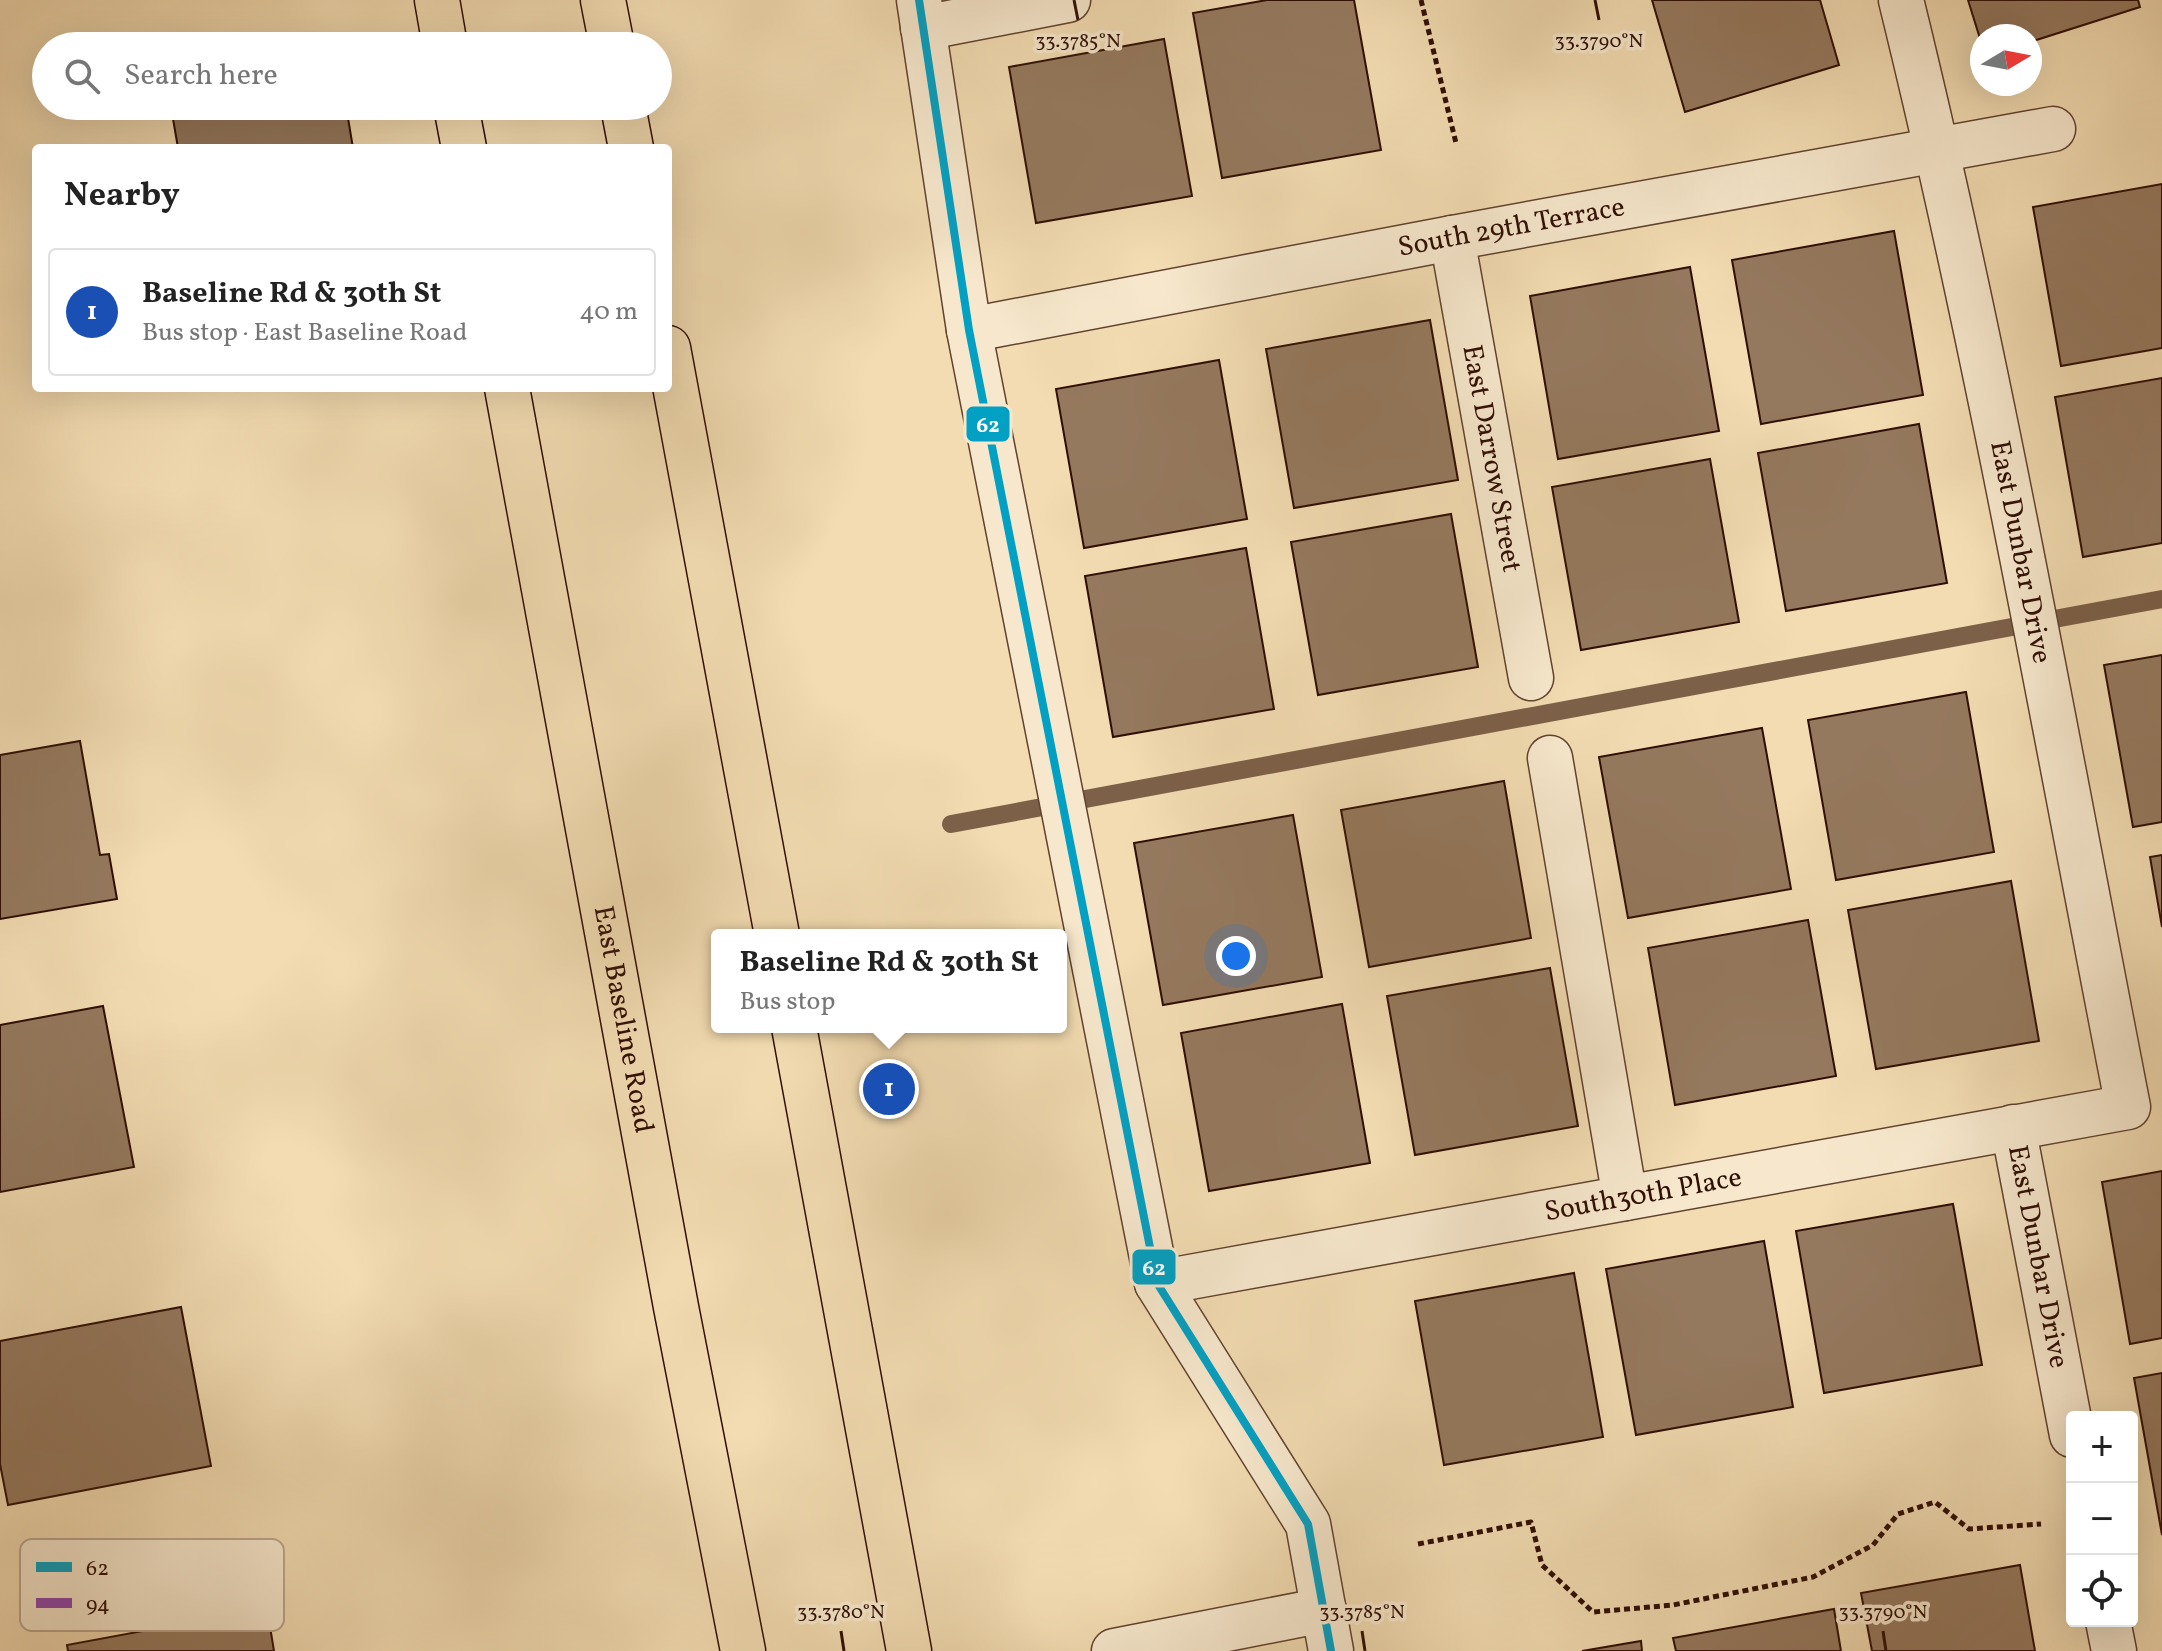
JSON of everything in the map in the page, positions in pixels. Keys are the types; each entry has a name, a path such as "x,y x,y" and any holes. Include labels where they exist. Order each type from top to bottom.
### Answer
{"main road":[{"path":"437,0 443,32"},
{"path":"603,0 609,32"},
{"path":"459,120 463,144"},
{"path":"626,120 630,144"},
{"path":"672,370 776,929"},
{"name":"East Baseline Road","path":"508,392 676,1307 743,1651"},
{"path":"795,1033 909,1651"}],"street":[{"path":"1068,0 921,14 969,330 1157,1283 1308,1524 1327,1630 1114,1651"},
{"name":"East Dunbar Drive","path":"1901,0 1937,149 2029,598 2128,1107"},
{"name":"South 29th Terrace","path":"969,330 2053,129"},
{"name":"East Darrow Street","path":"1452,238 1531,678"},
{"path":"1550,758 1625,1198"},
{"name":"South30th Place","path":"1157,1283 2128,1107"},
{"name":"East Dunbar Drive","path":"2013,1127 2067,1411"},
{"path":"2109,1627 2114,1651"}],"path":[{"path":"1421,0 1456,143"},
{"path":"1418,1544 1531,1522 1542,1565 1593,1612 1673,1605 1813,1577 1873,1545 1898,1514 1935,1502 1969,1529 2041,1524"}],"building":[{"path":"1267,0 1354,0 1381,150 1222,178 1193,13"},
{"path":"1652,0 1820,0 1839,65 1685,112"},
{"path":"1968,0 2138,0 2140,7 2042,38 2042,24 1975,24"},
{"path":"1164,39 1192,196 1036,223 1009,67"},
{"path":"173,120 348,120 352,144 177,144"},
{"path":"2162,184 2162,348 2061,366 2033,207"},
{"path":"1894,231 1923,395 1761,424 1732,260"},
{"path":"1690,267 1719,431 1558,459 1530,296"},
{"path":"1430,320 1458,480 1294,508 1266,349"},
{"path":"1219,360 1247,519 1084,548 1056,389"},
{"path":"2162,378 2162,543 2083,557 2055,397"},
{"path":"1919,424 1947,583 1786,611 1758,453"},
{"path":"1710,459 1739,622 1581,650 1552,487"},
{"path":"1451,514 1478,667 1318,695 1291,542"},
{"path":"1246,548 1274,709 1113,737 1085,576"},
{"path":"2162,655 2162,822 2133,827 2104,665"},
{"path":"1966,692 1994,852 1836,880 1808,720"},
{"path":"1762,728 1791,889 1628,918 1599,757"},
{"path":"80,741 100,855 109,854 117,899 0,919 0,755"},
{"path":"1504,781 1531,938 1369,967 1341,810"},
{"path":"1293,815 1322,977 1163,1005 1134,843"},
{"path":"2162,855 2162,927 2150,857"},
{"path":"2011,881 2039,1041 1876,1069 1848,910"},
{"path":"1808,920 1836,1076 1675,1105 1648,948"},
{"path":"1550,968 1578,1126 1415,1155 1387,996"},
{"path":"1342,1004 1370,1163 1209,1191 1181,1033"},
{"path":"103,1006 134,1167 0,1192 0,1025"},
{"path":"895,1076 900,1107 888,1110 883,1078"},
{"path":"2162,1171 2162,1338 2130,1344 2102,1182"},
{"path":"1953,1204 1982,1365 1824,1393 1796,1231"},
{"path":"1764,1241 1793,1407 1636,1435 1606,1269"},
{"path":"1574,1273 1603,1437 1444,1465 1415,1301"},
{"path":"181,1307 211,1466 8,1505 0,1464 0,1341"},
{"path":"2162,1373 2162,1535 2134,1378"},
{"path":"2020,1565 2035,1651 1872,1651 1861,1593"},
{"path":"1834,1609 1841,1651 1676,1651 1673,1638"},
{"path":"143,1631 271,1631 274,1651 68,1651 67,1645"},
{"path":"1641,1641 1642,1651 1582,1651"}],"waterway":[{"path":"951,824 2162,599"}],"transit line":[{"name":"62","path":"919,0 969,330 1157,1283 1308,1524 1331,1651"}],"place":[{"name":"Baseline Rd & 30th St","path":"889,1089"}]}
